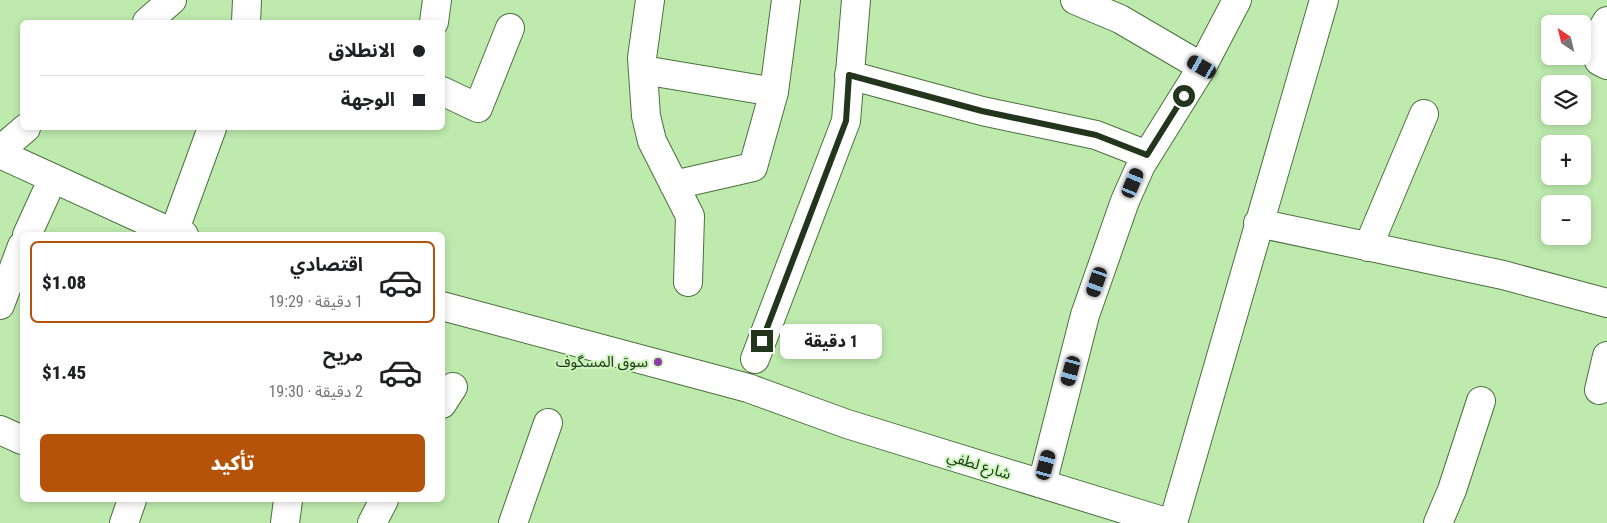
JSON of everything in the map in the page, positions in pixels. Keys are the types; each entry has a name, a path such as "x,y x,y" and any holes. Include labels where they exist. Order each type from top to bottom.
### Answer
{"street":[{"path":"148,20 172,0"},
{"path":"246,20 247,0"},
{"path":"434,20 437,0"},
{"path":"650,0 642,58 646,116 652,141 690,216 688,282"},
{"path":"674,186 753,167 774,92 786,0"},
{"path":"755,359 846,121 856,0"},
{"path":"1075,0 1120,19 1202,67"},
{"path":"1042,484 1085,315 1125,201 1147,155 1202,67 1237,0"},
{"path":"1171,523 1324,0"},
{"path":"1607,21 1596,40 1594,51 1599,61 1607,65"},
{"path":"445,92 478,108 510,28"},
{"path":"643,70 774,92"},
{"path":"849,75 982,111 1096,135 1147,155"},
{"path":"1368,247 1424,114"},
{"path":"24,130 0,152 52,178 173,232"},
{"path":"180,232 211,130"},
{"path":"28,232 52,178"},
{"path":"1258,223 1503,275 1607,303"},
{"path":"0,305 20,251"},
{"name":"شارع لطفي","path":"445,307 748,388 847,424 1171,523"},
{"path":"1599,390 1607,356"},
{"path":"1438,523 1452,490 1481,401"},
{"path":"514,523 548,423"},
{"path":"0,430 20,439"},
{"path":"124,523 131,502"},
{"path":"285,523 288,502"},
{"path":"372,523 383,502"}],"place":[{"name":"سوق المسگوف","path":"658,362"}],"route":[{"path":"762,341 846,121 849,75 982,111 1096,135 1147,155 1184,96"}]}
